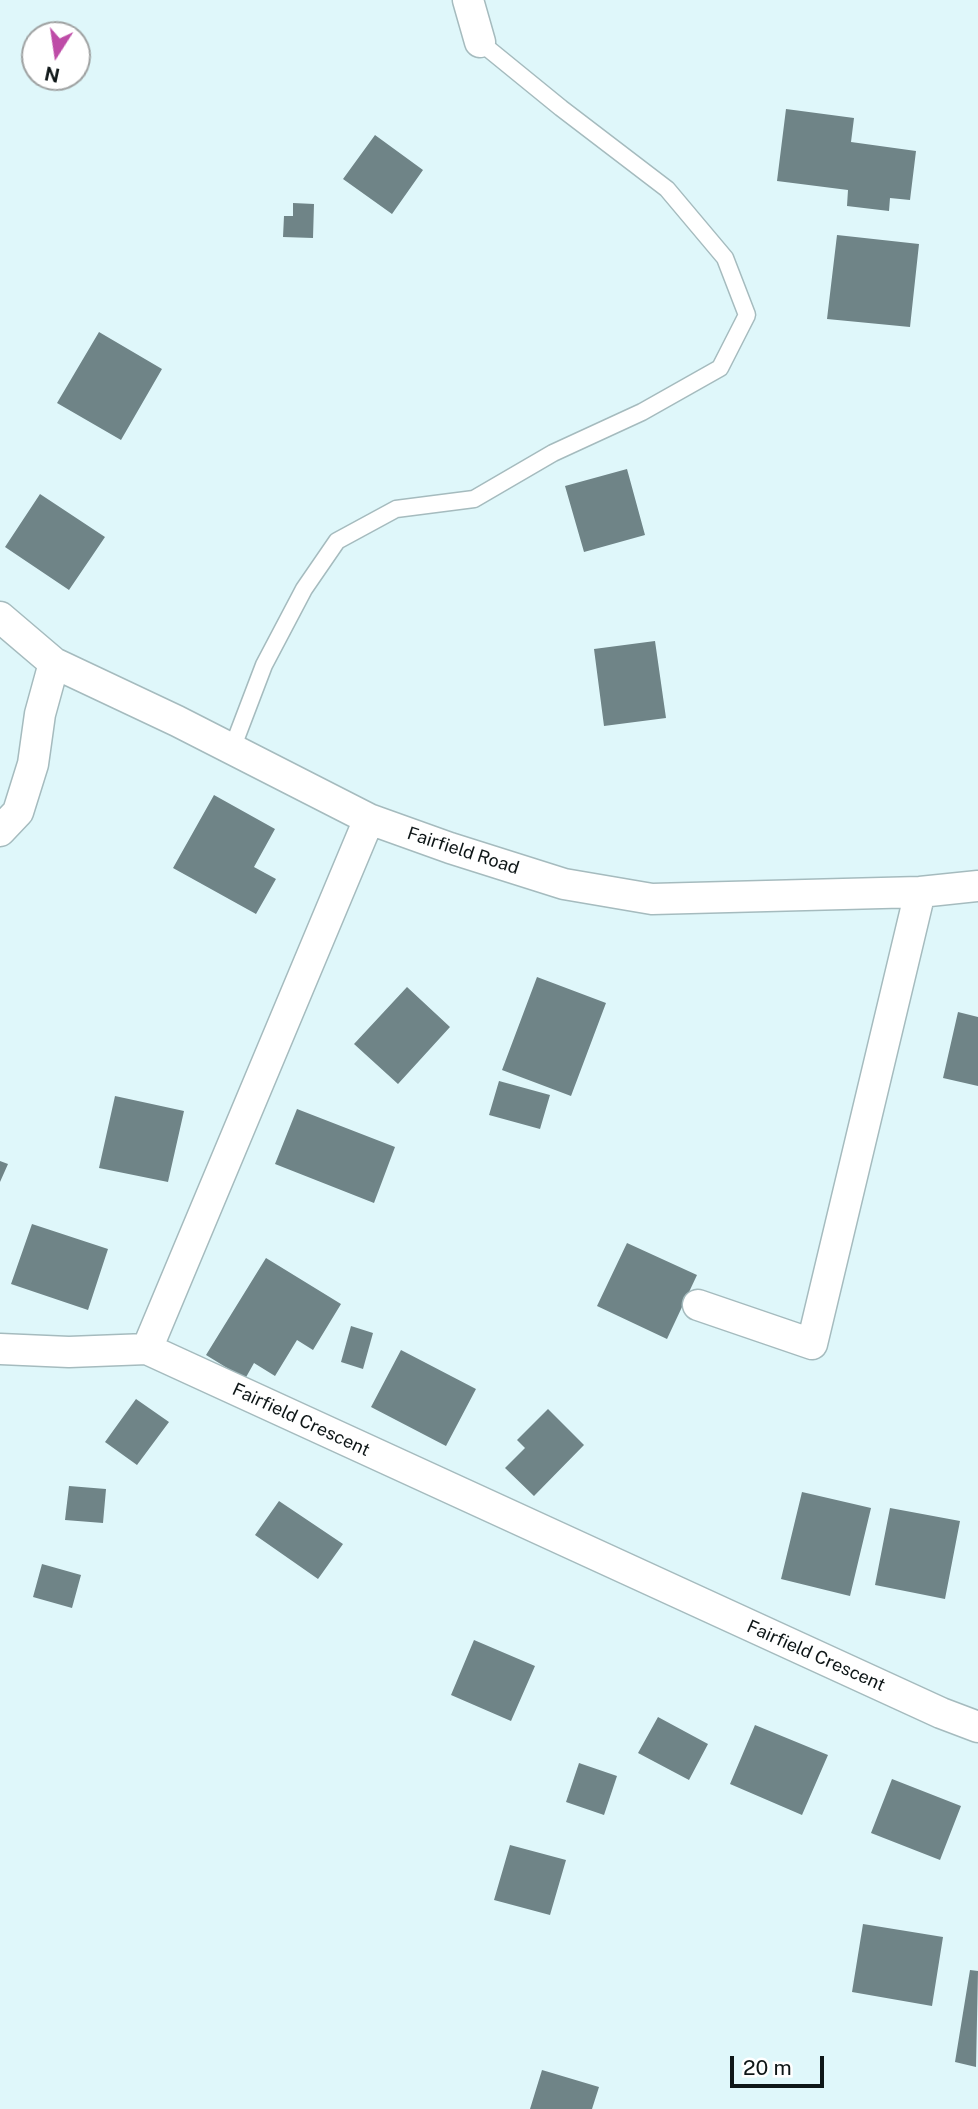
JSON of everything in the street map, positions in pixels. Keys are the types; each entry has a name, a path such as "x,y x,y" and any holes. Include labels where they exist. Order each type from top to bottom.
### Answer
{"street":[{"path":"468,0 480,42"},
{"name":"Fairfield Road","path":"0,617 54,663 369,819 564,884 652,899 920,892 978,886"},
{"path":"0,831 18,812 33,764 40,714 54,663"},
{"path":"0,1349 69,1352 147,1349 369,819"},
{"path":"698,1305 812,1344 920,892"},
{"name":"Fairfield Crescent","path":"147,1349 978,1727"}],"lane":[{"path":"232,749 264,665 304,589 337,541 396,509 474,499 553,453 653,405 720,368 747,315 725,258 667,189 480,42"}],"building":[{"path":"786,109 854,118 851,142 916,151 910,200 890,198 889,211 847,206 848,190 777,181"},
{"path":"375,135 423,170 392,214 343,179"},
{"path":"293,203 314,204 313,238 283,237 284,216 293,216"},
{"path":"837,235 919,244 910,327 827,319"},
{"path":"99,332 162,369 121,440 57,403"},
{"path":"627,469 645,535 584,552 565,486"},
{"path":"40,494 105,537 69,590 5,547"},
{"path":"655,641 666,718 604,726 594,649"},
{"path":"214,795 275,829 254,867 276,879 256,914 173,868"},
{"path":"537,977 606,1003 571,1096 502,1070"},
{"path":"407,987 450,1027 398,1084 354,1044"},
{"path":"958,1012 978,1017 978,1086 943,1078"},
{"path":"499,1081 550,1095 540,1129 489,1115"},
{"path":"115,1096 184,1111 168,1182 99,1168"},
{"path":"297,1109 395,1147 374,1203 275,1164"},
{"path":"0,1161 8,1164 0,1182"},
{"path":"32,1224 108,1249 88,1310 11,1284"},
{"path":"627,1243 697,1275 667,1339 597,1306"},
{"path":"266,1258 341,1304 313,1350 297,1340 275,1376 254,1363 245,1379 206,1355"},
{"path":"351,1326 373,1333 363,1369 341,1362"},
{"path":"401,1350 476,1389 446,1446 371,1407"},
{"path":"136,1399 169,1422 137,1465 105,1442"},
{"path":"548,1409 584,1445 534,1496 505,1468 525,1448 517,1440"},
{"path":"69,1486 106,1489 103,1523 65,1520"},
{"path":"802,1492 871,1508 850,1596 781,1579"},
{"path":"279,1501 343,1544 318,1579 255,1535"},
{"path":"890,1508 960,1521 945,1599 875,1585"},
{"path":"42,1564 81,1575 72,1608 33,1597"},
{"path":"474,1640 535,1666 511,1721 451,1695"},
{"path":"658,1717 708,1744 689,1780 638,1753"},
{"path":"755,1725 828,1755 802,1815 730,1784"},
{"path":"579,1763 617,1776 604,1815 566,1802"},
{"path":"892,1779 961,1806 940,1860 871,1833"},
{"path":"510,1845 566,1860 550,1915 494,1900"},
{"path":"863,1924 943,1937 932,2006 852,1992"},
{"path":"970,1970 978,1971 976,2067 955,2062"},
{"path":"542,2070 599,2087 592,2109 530,2109"}]}
